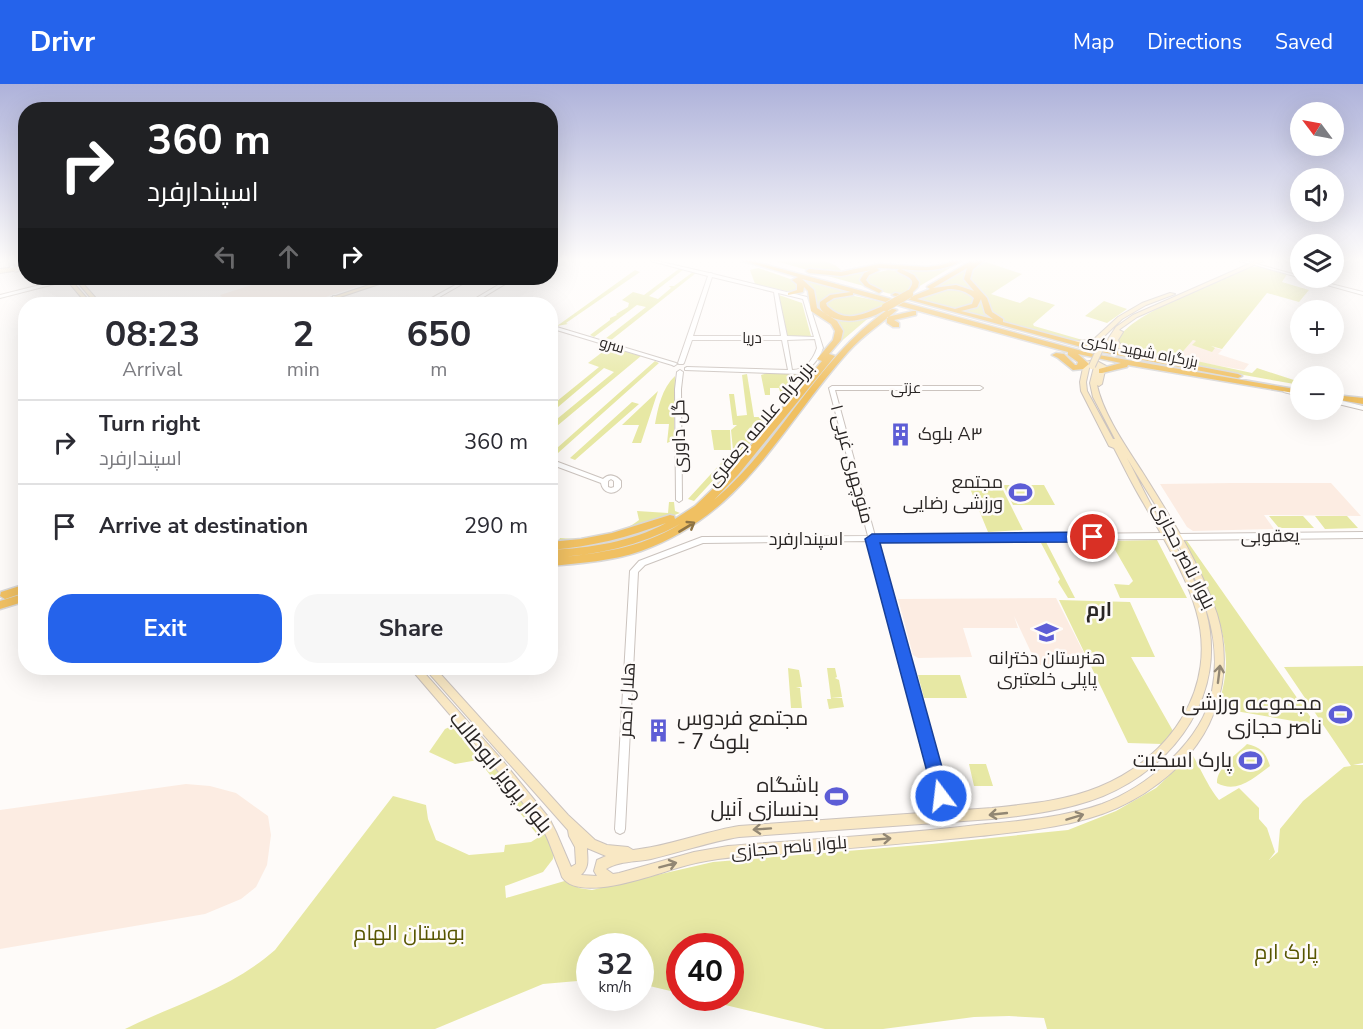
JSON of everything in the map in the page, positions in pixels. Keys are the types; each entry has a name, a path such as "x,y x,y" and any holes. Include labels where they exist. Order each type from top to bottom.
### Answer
{"highway":[{"path":"793,400 800,386 837,340 838,328 814,309 813,305"},
{"path":"822,305 835,316 853,319 866,317 887,306 894,305"},
{"name":"بزرگراه علامه جعفری","path":"558,553 621,544 666,528 697,509 721,488 843,342 887,306 894,305"},
{"path":"896,325 891,320 909,305"},
{"path":"805,402 874,328 909,305"},
{"name":"بزرگراه شهید باکری","path":"918,305 949,317 1036,342 1158,369 1290,391"},
{"name":"بزرگراه شهید باکری","path":"920,305 1095,351 1290,386"},
{"path":"932,305 1068,342 1250,380"},
{"path":"939,307 969,308 976,305"},
{"path":"987,305 991,315 1011,327"},
{"name":"بزرگراه علامه جعفری","path":"558,561 615,555 652,543 688,526 731,492 850,344 873,324 887,306"},
{"path":"816,340 828,345 825,354"},
{"path":"1036,342 1072,354 1092,366"},
{"path":"1056,355 1061,356 1073,368 1122,365 1158,369"},
{"path":"1344,392 1363,394"},
{"path":"1344,400 1363,401"},
{"path":"558,545 596,542 642,530 677,516 700,500 765,436"},
{"path":"2,599 18,592"},
{"path":"2,599 18,598"}],"main road":[{"path":"1107,340 1109,326 1142,305"},
{"path":"1068,342 1089,344 1107,340 1161,305"},
{"path":"1107,340 1123,351 1143,358"},
{"name":"بلوار ناصر حجازی","path":"611,880 706,855 968,832 1066,820 1116,804 1136,792 1165,771 1190,745 1212,709 1220,676 1220,642 1214,615 1203,587 1132,477 1091,397 1088,382 1092,366 1107,340"},
{"name":"بلوار ناصر حجازی","path":"643,855 747,830 964,817 1039,810 1088,796 1134,775 1169,746 1200,695 1207,649 1205,628 1197,600 1171,536 1142,476 1096,397 1092,366"},
{"name":"بلوار پرویز ابوطالب","path":"421,675 492,755 549,826 567,874"},
{"name":"بلوار پرویز ابوطالب","path":"436,675 564,819 591,844 607,851 643,855"},
{"path":"564,819 578,840 582,858 582,866 576,872 567,874"},
{"path":"611,880 600,872 602,864 610,860 643,855"},
{"path":"567,874 587,884 611,880"}],"street":[{"path":"681,363 701,305"},
{"path":"778,305 787,371"},
{"path":"684,370 688,366 681,363 674,364 673,370 787,371 805,370 820,351 804,305"},
{"name":"سرو","path":"558,328 674,364"},
{"name":"دریا","path":"691,338 816,340"},
{"name":"گل داوری","path":"679,500 678,389 684,370"},
{"name":"عزتی","path":"832,388 980,388"},
{"name":"منوچهری غربی ۱","path":"832,388 941,796"},
{"path":"1344,402 1363,408"},
{"path":"558,464 604,482"},
{"name":"یعقوبی","path":"1171,536 1363,535"},
{"name":"اسپندارفرد","path":"634,571 642,563 698,541 1171,536"},
{"name":"هلال احمر","path":"620,829 634,571"},
{"path":"931,818 941,796 964,817"}],"shaded area":[{"path":"1193,340 1222,350 1218,354 1249,364 1244,370 1179,359 1178,357"},
{"path":"1331,483 1361,516 1264,515 1274,529 1193,531 1187,527 1160,484"},
{"path":"1056,598 1090,665 1037,665 1014,616 1018,628 963,628 972,657 918,658 913,655 898,599"},
{"path":"186,784 210,786 236,793 268,816 271,835 267,865 256,887 241,899 205,914 0,949 0,810"}],"green space":[{"path":"586,305 592,305 566,323 568,324 558,325"},
{"path":"637,305 594,337 590,335 610,318 628,307"},
{"path":"637,305 655,305 610,341 605,339 646,307"},
{"path":"781,305 803,305 811,336 786,337"},
{"path":"816,305 824,305 839,318 872,315 837,345 841,331 817,311"},
{"path":"825,305 884,305 872,312 850,317 825,309"},
{"path":"941,305 966,305 955,308"},
{"path":"976,305 988,305 996,320 948,309 967,310"},
{"path":"987,305 1055,305 1033,324 1034,326 1086,341 1103,331 1095,341 1079,343 997,319"},
{"path":"1099,305 1116,305 1127,309 1107,323 1085,316"},
{"path":"1164,305 1257,305 1222,349 1211,346 1215,348 1212,352 1192,345 1196,341 1193,340 1178,357 1252,373 1257,368 1290,379 1290,383 1142,357 1126,351 1117,340 1126,329"},
{"path":"609,347 641,356 558,425 558,418 614,372 604,368 558,407 558,400 599,367 588,363"},
{"path":"655,361 659,363 558,453 558,447"},
{"path":"805,373 798,382 786,388 786,396 781,395 779,388 770,388 770,395 765,395 761,375"},
{"path":"747,374 754,417 777,417 760,437 743,448 694,501 688,499 733,450 731,430 737,425 733,425 729,394 734,394 737,416 747,415 742,375"},
{"path":"675,376 674,440 667,443 669,424 655,424 664,392"},
{"path":"658,391 641,443 632,443 639,425 622,425"},
{"path":"632,402 639,404 575,460 570,458"},
{"path":"711,430 730,430 731,450 714,450"},
{"path":"1003,485 1044,485 1055,505 1013,505"},
{"path":"969,486 1001,486 1023,530 988,532"},
{"path":"669,502 674,502 675,511 680,513 640,528 614,533 639,520 637,511 668,513"},
{"path":"1269,516 1303,516 1314,528 1279,528"},
{"path":"1315,516 1347,516 1358,528 1325,529"},
{"path":"560,538 587,538 558,544"},
{"path":"1157,540 1187,598 1120,598 1114,584 1129,585 1133,581 1110,541"},
{"path":"1183,541 1187,541 1314,722 1311,724 1218,708 1226,668 1222,630 1212,599"},
{"path":"1046,542 1075,598 1068,598 1058,582 1060,579 1041,543"},
{"path":"1059,600 1130,602 1155,657 1131,657 1173,731 1162,744 1128,743"},
{"name":"بوستان الهام","path":"1363,666 1363,763 1353,765 1363,765 1363,1029 1047,1029 1044,1018 1009,1016 974,1017 883,1029 825,1029 744,1010 744,933 666,933 666,990 654,987 654,933 576,933 576,981 543,984 435,1029 125,1029 241,975 275,950 393,796 426,805 428,819 436,840 469,855 504,852 505,845 531,842 539,837 483,766 489,762 547,830 554,852 553,859 543,872 505,886 506,898 568,880 579,888 592,890 713,862 1068,830 1116,811 1156,788 1192,754 1219,800 1239,788 1259,808 1259,819 1267,828 1275,852 1269,860 1278,852 1280,829 1303,801 1344,767 1351,766 1284,667"},
{"path":"788,668 799,670 802,687 796,687 800,688 802,708 791,708"},
{"path":"827,668 835,668 837,677 835,678 839,680 842,697 831,697 842,698 844,707 829,709 827,699 831,699"},
{"path":"918,675 960,675 967,698 924,698"},
{"path":"456,724 487,756 484,759 455,764 429,752 445,729"},
{"name":"پارک اسکیت","path":"1247,744 1262,751 1270,766 1251,780 1238,786 1224,786 1217,783 1223,767"},
{"path":"969,764 986,764 993,786 974,786"}],"place":[{"name":"بلوک A۳","path":"900,434"},
{"name":"مجتمع ورزشی رضایی","path":"1021,492"},
{"name":"هنرستان دخترانه پاپلی خلعتبری","path":"1047,632"},
{"name":"مجموعه ورزشی ناصر حجازی","path":"1340,715"},
{"name":"مجتمع فردوس - بلوک 7","path":"659,730"},
{"name":"پارک اسکیت","path":"1250,760"},
{"name":"باشگاه بدنسازی آنیل","path":"837,797"}],"district":[{"name":"ارم","path":"1099,609"}],"route":[{"path":"941,796 872,539 1093,537"}],"park label":[{"name":"پارک ارم","path":"1286,952"}]}
